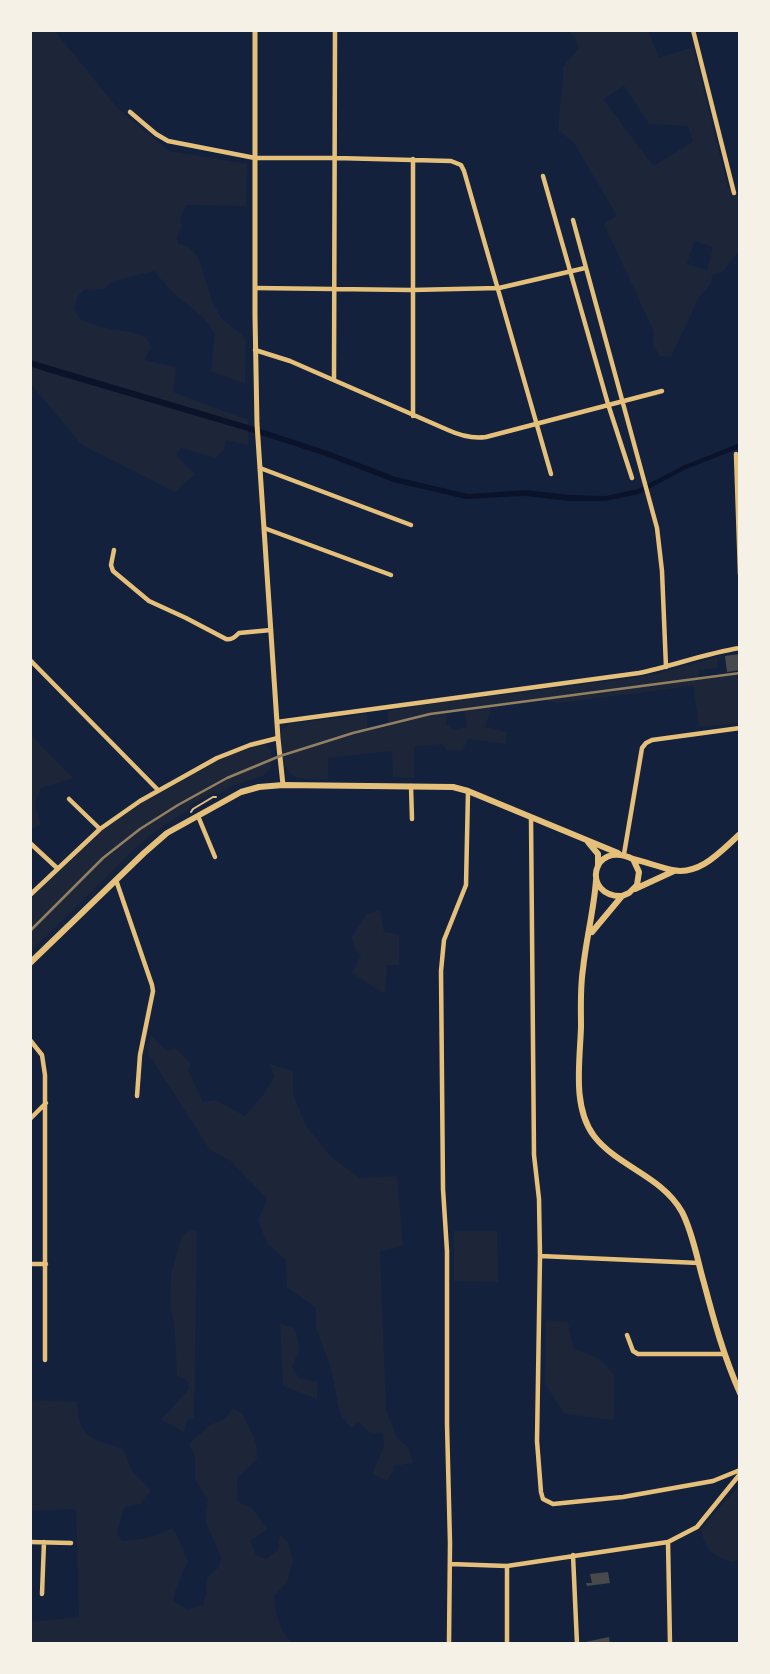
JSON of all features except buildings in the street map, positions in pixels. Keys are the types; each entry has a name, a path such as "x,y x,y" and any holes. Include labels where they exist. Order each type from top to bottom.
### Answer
{"main road":[{"path":"30,963 157,841 229,797 248,789 267,786 453,787 634,859 674,871"},
{"path":"589,936 597,923 622,896 674,871 698,868 740,834"},
{"path":"584,838 598,854 595,901 582,979 580,1085 585,1119 605,1149 655,1183 676,1203 688,1227 724,1354 740,1393"},
{"path":"598,866 606,857 621,854"},
{"path":"633,890 639,878 634,859"},
{"path":"596,880 606,893 622,896"}],"street":[{"path":"255,30 257,424 283,785"},
{"path":"334,380 335,30"},
{"path":"693,30 734,193"},
{"path":"130,112 168,141 255,159 413,159 456,162 464,171 551,474"},
{"path":"413,159 413,416"},
{"path":"543,176 608,404 632,478"},
{"path":"573,220 657,528 661,553 666,667"},
{"path":"255,288 499,288 585,268"},
{"path":"255,350 334,380 456,434 477,439 662,391"},
{"path":"736,454 740,574"},
{"path":"260,468 411,525"},
{"path":"264,528 391,575"},
{"path":"114,550 111,565 113,571 149,601 226,639 235,638 239,633 271,630"},
{"path":"277,722 610,677 666,667 740,648"},
{"path":"30,660 158,790"},
{"path":"621,854 642,748 646,743 740,728"},
{"path":"30,895 100,829 158,790 217,758 278,738"},
{"path":"411,785 412,819"},
{"path":"449,1644 442,963 444,940 466,884 468,791"},
{"path":"69,799 100,829"},
{"path":"197,815 215,856"},
{"path":"531,816 534,1155 539,1199 540,1256 537,1441 543,1499 553,1504 623,1497 713,1481 740,1472"},
{"path":"30,843 57,868"},
{"path":"116,880 153,991 140,1055 137,1096"},
{"path":"30,1040 39,1049 44,1061 46,1103 45,1360"},
{"path":"30,1119 46,1103"},
{"path":"540,1256 699,1263"},
{"path":"30,1264 46,1264"},
{"path":"627,1335 633,1351 638,1354 724,1354"},
{"path":"450,1564 507,1566 668,1542 697,1527 740,1472"},
{"path":"30,1542 71,1543"},
{"path":"42,1594 44,1542"},
{"path":"668,1542 670,1644"},
{"path":"573,1555 576,1644"},
{"path":"507,1566 507,1644"}],"shaded area":[{"path":"30,30 54,30 119,110 169,151 247,164 246,206 186,205 180,219 182,227 177,237 177,243 188,247 198,256 212,301 221,318 246,341 245,384 211,371 215,334 204,318 173,293 154,271 113,281 103,289 84,290 78,296 74,309 81,320 146,337 151,347 144,360 176,367 173,392 248,420 248,425 30,360"},
{"path":"567,30 648,30 659,58 693,47 728,188 740,192 740,250 721,273 712,275 711,284 699,297 671,357 660,356 653,345 654,332 604,224 617,216 574,143 559,131 563,67 579,48 575,37","holes":["624,86 649,124 688,126 693,142 653,166 603,99","694,241 713,247 707,270 687,264"]},
{"path":"30,360 248,425 396,477 468,494 526,490 606,496 638,489 685,465 740,443 740,448 686,469 639,494 605,501 569,501 525,496 466,499 393,482 323,455 248,431 44,371 30,366"},
{"path":"30,366 248,431 248,445 226,440 223,451 215,458 181,448 177,452 178,458 195,474 175,492 82,445 30,383"},
{"path":"717,657 718,668 699,670 699,678 740,673 740,723 699,727 693,686 559,703 540,699 492,705 485,727 507,732 506,744 468,739 462,751 447,750 442,744 414,747 414,778 393,777 392,751 328,758 328,779 296,777 287,769 284,761 281,732 290,724 367,714 367,729 388,724 388,711 656,674","holes":["464,709 467,727 453,730 446,724 448,711"]},
{"path":"30,734 73,778 41,788 35,805 41,825 30,829"},
{"path":"262,742 271,750 272,764 269,771 191,804 189,809 146,838 30,952 30,895 100,829 140,801 217,758"},
{"path":"380,910 384,932 399,934 399,965 387,965 385,994 352,973 361,955 354,947 352,937 366,915"},
{"path":"150,1035 167,1051 175,1048 191,1063 188,1070 203,1102 216,1100 245,1116 264,1094 274,1077 270,1064 293,1071 293,1094 306,1126 331,1157 360,1178 397,1176 403,1246 380,1252 386,1409 397,1438 409,1448 413,1463 393,1466 387,1481 372,1474 384,1446 383,1434 368,1432 359,1422 351,1428 340,1414 331,1368 316,1328 316,1308 287,1287 286,1260 267,1244 258,1220 267,1199 230,1160 210,1150 148,1053"},
{"path":"190,1229 197,1231 194,1417 186,1421 184,1432 161,1420 189,1389 188,1381 177,1375 175,1332 170,1303 171,1274 182,1236"},
{"path":"454,1231 497,1231 498,1282 454,1281"},
{"path":"546,1320 568,1322 573,1348 600,1359 614,1375 614,1420 565,1414 545,1384"},
{"path":"280,1323 295,1329 300,1347 292,1367 299,1378 318,1382 317,1399 283,1386"},
{"path":"30,1400 77,1402 84,1431 95,1439 123,1449 132,1471 151,1490 140,1504 124,1508 117,1534 122,1541 136,1540 172,1528 188,1561 173,1601 188,1609 203,1605 207,1578 219,1567 221,1557 205,1521 208,1499 195,1480 195,1457 189,1444 210,1425 225,1419 233,1408 243,1414 256,1443 257,1459 237,1478 238,1502 252,1508 267,1529 250,1541 256,1555 266,1559 278,1550 280,1536 289,1543 293,1561 287,1583 274,1595 279,1622 293,1644 30,1644 30,1622 79,1617 76,1509 30,1511"},
{"path":"737,1488 740,1494 740,1559 732,1562 710,1551 701,1529"}],"railway":[{"path":"30,931 103,858 140,829 227,778 280,756 353,733 430,714 740,673"}]}
